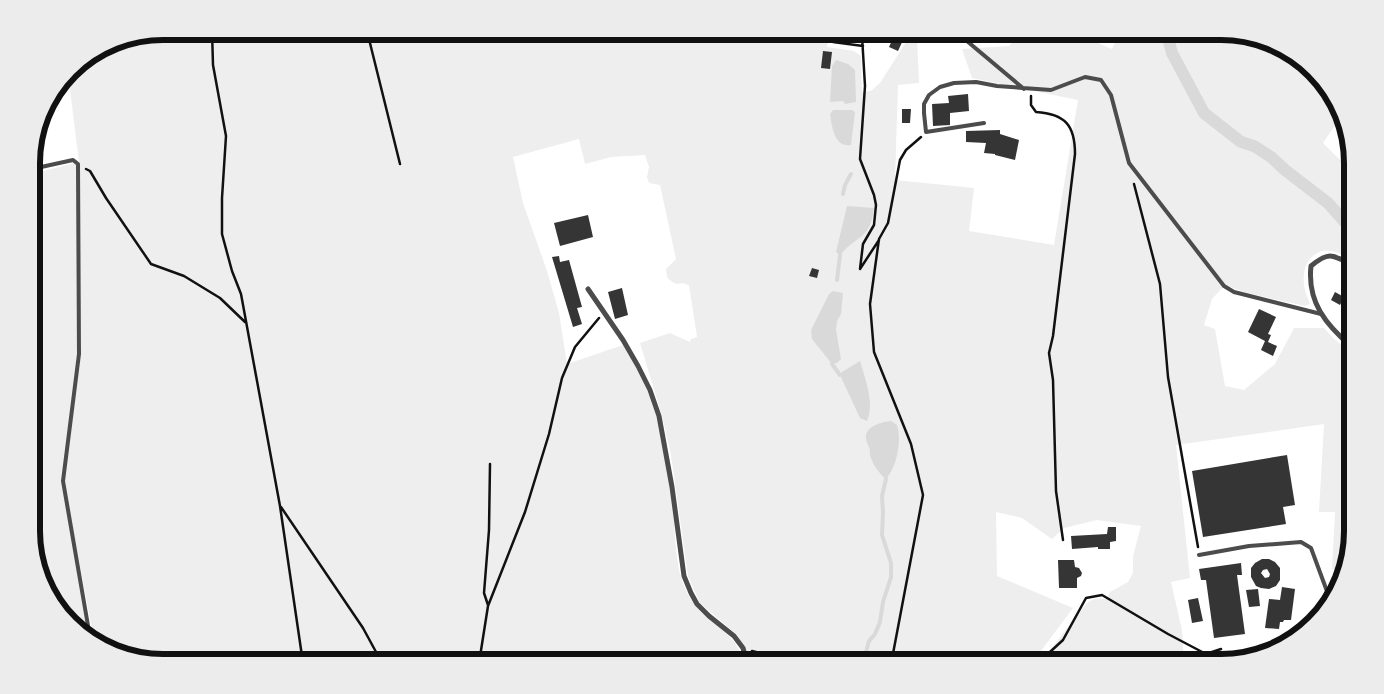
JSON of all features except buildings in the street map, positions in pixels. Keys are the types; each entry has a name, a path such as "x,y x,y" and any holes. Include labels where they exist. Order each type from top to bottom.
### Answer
{"street":[{"path":"1344,261 1334,256 1321,257 1311,266 1309,280 1321,314 1344,340"},
{"path":"588,289 638,366 650,390 659,416 671,478 683,570 691,592 698,604 734,636 743,648 745,654"}],"lane":[{"path":"966,40 1024,89"},
{"path":"984,123 926,132 924,104 929,95 940,87 954,83 976,82 1024,89 1051,90 1085,77 1101,80 1111,95 1129,163 1224,286 1234,292 1321,314"},
{"path":"40,167 73,160 78,164 80,354 63,481 89,629"},
{"path":"1199,555 1249,546 1301,542 1311,548 1327,592"}],"path":[{"path":"212,40 213,65 226,136 222,234 232,270 242,294 280,506 302,654"},
{"path":"370,40 400,164"},
{"path":"863,40 865,86 860,158 876,205 874,225 863,244 860,269 888,223 900,160 906,150 926,132"},
{"path":"833,42 863,46"},
{"path":"1032,89 1030,101 1036,112 1046,113 1068,123 1074,138 1074,154 1053,336 1049,353 1053,380 1056,492 1063,540"},
{"path":"78,164 90,171 151,264 184,276 220,298 246,323"},
{"path":"1134,182 1160,284 1168,377 1199,555"},
{"path":"880,239 870,304 874,352 911,444 924,496 893,654"},
{"path":"480,654 488,606 525,512 549,434 562,378 575,347 604,312"},
{"path":"488,606 484,593 489,530 490,464"},
{"path":"280,506 364,628 377,654"},
{"path":"1047,654 1063,640 1086,598 1102,594 1168,634 1206,654 1221,649"},
{"path":"743,648 766,654"}],"shaded area":[{"path":"155,40 828,40 827,47 854,51 861,56 862,92 871,91 880,83 907,40 917,40 919,83 898,85 895,180 974,188 969,231 1054,245 1078,100 972,78 962,49 1009,46 1014,40 1091,40 1112,49 1116,40 1229,40 1261,47 1283,56 1308,76 1328,101 1335,116 1337,122 1323,143 1344,164 1344,256 1336,252 1325,251 1315,254 1310,259 1305,268 1304,288 1310,304 1305,306 1247,293 1225,285 1212,299 1204,325 1215,329 1225,386 1244,390 1275,364 1294,328 1324,328 1344,347 1344,531 1340,563 1338,569 1332,569 1335,512 1319,512 1324,424 1176,445 1190,578 1171,582 1182,630 1184,654 1047,654 1086,604 1096,599 1107,599 1110,592 1128,582 1133,573 1133,556 1141,526 1097,520 1064,528 1052,539 1022,518 996,512 997,576 1073,608 1039,654 747,654 736,634 700,603 688,576 671,455 662,416 640,343 670,333 690,342 691,339 697,337 689,285 672,282 667,277 666,269 676,259 660,185 649,183 647,177 649,167 645,155 611,157 585,164 579,139 513,157 523,203 547,271 559,313 567,364 623,345 647,389 657,417 673,507 677,558 684,586 697,608 727,634 741,654 163,654 131,650 101,638 93,632 64,481 81,353 78,288 79,354 63,481 89,629 65,606 56,593 44,563 41,547 40,172 79,162 69,83 82,70 101,56 139,42"},
{"path":"836,60 848,64 855,70 856,102 845,104 843,101 830,102 832,66"},
{"path":"833,110 852,110 855,112 851,145 845,145 837,140 830,114"},
{"path":"847,206 874,208 870,226 862,236 840,255 836,252"},
{"path":"833,291 843,293 841,314 837,321 836,330 841,359 837,363 832,364 812,339 811,330 829,294"},
{"path":"860,361 870,398 867,421 860,418 840,375"},
{"path":"891,421 897,425 899,446 896,460 886,479 877,470 872,461 866,441 866,434 871,428"}],"waterway":[{"path":"1168,40 1172,53 1204,113 1241,142 1254,146 1271,157 1328,203 1344,221"},
{"path":"843,194 851,174"},
{"path":"837,280 840,255"},
{"path":"832,364 840,375"},
{"path":"864,654 880,622 883,602 891,577 891,563 882,535 882,496 886,479"}]}
